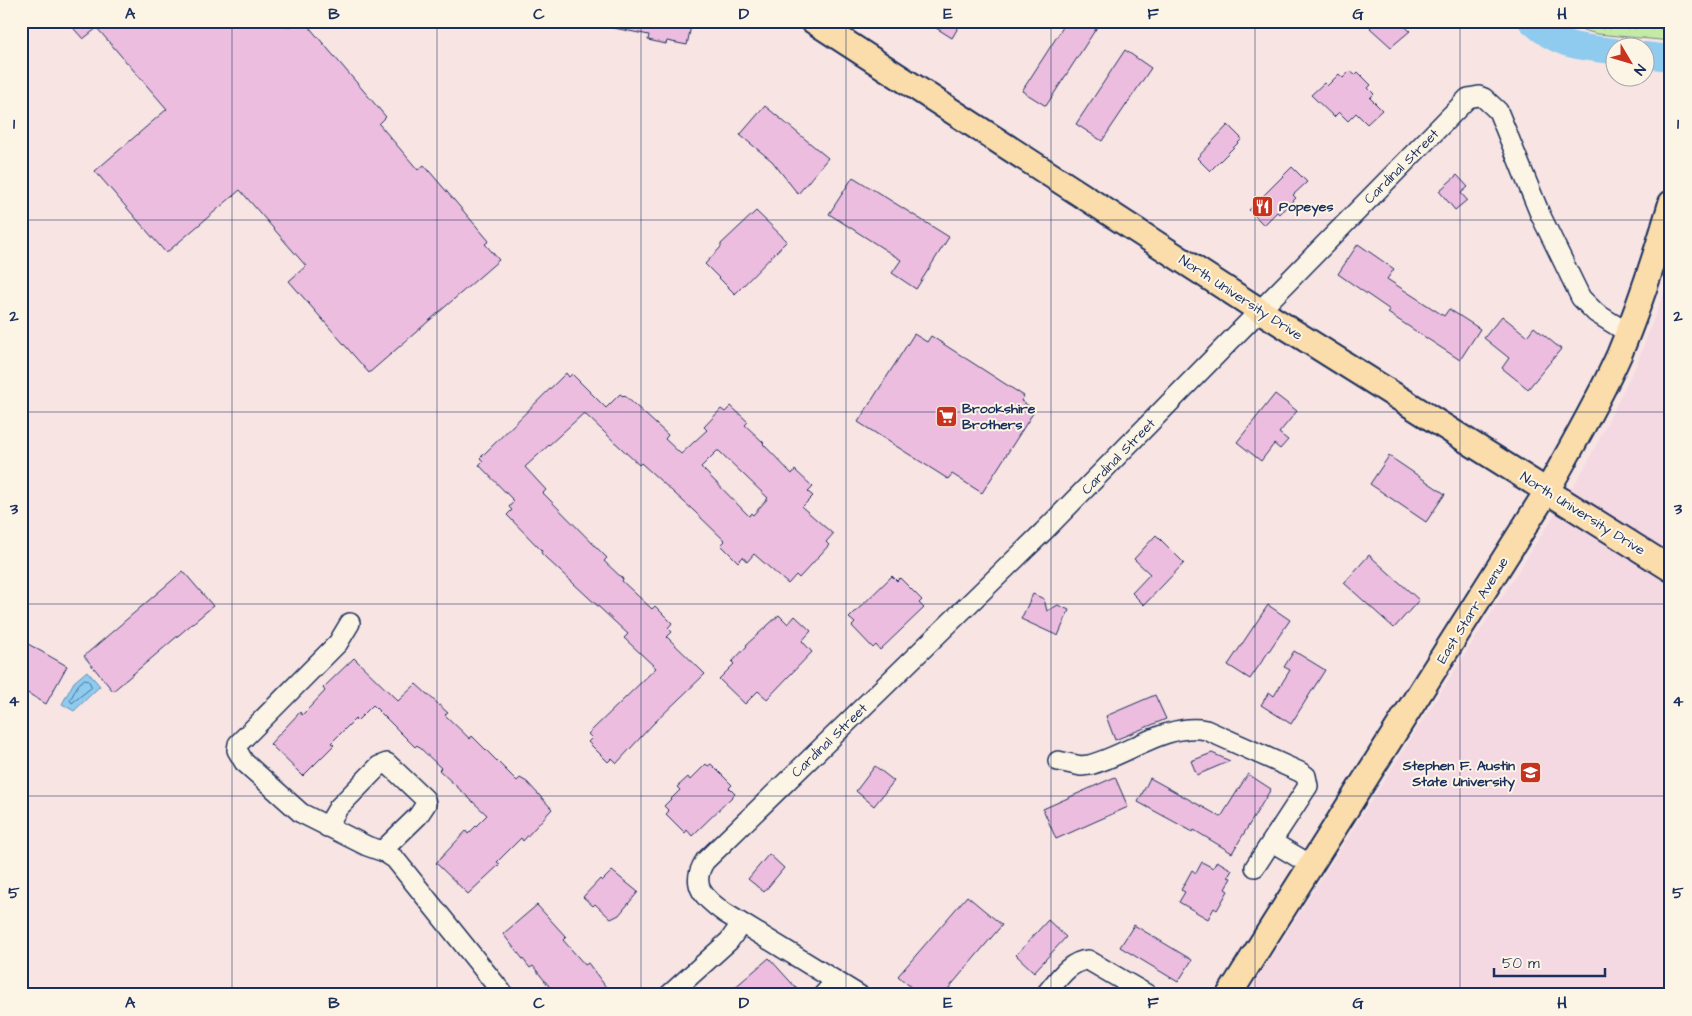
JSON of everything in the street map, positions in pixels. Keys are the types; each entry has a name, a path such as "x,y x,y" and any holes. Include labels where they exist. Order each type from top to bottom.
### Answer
{"main road":[{"name":"North University Drive","path":"813,21 1259,310 1671,569"},
{"name":"East Starr Avenue","path":"1229,995 1547,491 1592,411 1628,333 1657,253 1671,203"}],"street":[{"name":"Cardinal Street","path":"859,995 742,924 704,896 698,875 705,860 1043,532 1464,102 1473,96 1479,96 1490,101 1498,111 1540,214 1581,298 1596,313 1628,333"},
{"path":"350,623 338,643 247,734 238,744 237,750 244,762 301,813 327,827 382,851 403,868 504,995"},
{"path":"1058,761 1081,766 1089,765 1175,730 1194,728 1206,730 1306,776 1308,786 1255,867"},
{"path":"327,827 338,808 379,766 384,763 391,765 425,799 426,804 418,816 382,851"},
{"path":"1272,842 1311,865"},
{"path":"669,995 729,941 742,924"},
{"path":"1045,995 1070,968 1078,962 1088,960 1148,995"},
{"path":"823,995 836,981"}],"shaded area":[{"name":"Stephen F. Austin State University","path":"1671,274 1671,995 1247,995 1587,464 1638,361"}],"green space":[{"path":"1551,21 1671,21 1671,41 1597,34"}],"water":[{"path":"87,671 100,686 74,711 62,704 74,682"}],"building":[{"path":"67,21 282,21 288,28 295,21 304,21 386,117 379,124 418,170 424,165 489,241 485,244 499,260 369,373 289,281 306,266 240,190 166,253 95,171 167,109 97,28 83,39"},
{"path":"610,21 692,21 687,45 667,41 666,44 648,40 649,35 609,27"},
{"path":"925,21 962,21 952,38"},
{"path":"1067,21 1101,21 1046,106 1022,91"},
{"path":"1376,21 1399,21 1410,31 1391,47 1370,28"},
{"path":"1125,50 1151,68 1102,141 1076,124"},
{"path":"1350,71 1355,75 1358,72 1371,85 1368,88 1374,94 1370,98 1382,110 1367,124 1356,113 1348,121 1339,112 1334,117 1311,95 1324,83 1327,86 1339,74 1343,78"},
{"path":"765,106 828,158 798,194 772,161 740,135"},
{"path":"1228,125 1242,139 1210,171 1197,158"},
{"path":"1292,167 1307,182 1293,195 1296,198 1279,214 1277,212 1264,225 1249,210"},
{"path":"1457,175 1468,187 1461,193 1467,200 1455,210 1439,191"},
{"path":"853,177 949,237 916,289 892,273 901,260 829,214"},
{"path":"756,211 787,241 735,294 705,264 721,247 721,244"},
{"path":"1358,244 1394,269 1387,279 1444,316 1449,309 1480,329 1460,360 1388,313 1390,310 1338,274"},
{"path":"1502,316 1527,336 1534,327 1561,349 1528,389 1502,368 1509,358 1484,338"},
{"name":"Brookshire Brothers","path":"914,334 927,342 931,336 1024,396 1021,401 1035,410 982,493 952,474 948,479 858,422"},
{"path":"566,373 569,377 572,374 606,408 620,394 624,395 668,435 665,439 681,454 707,430 704,427 721,409 725,412 731,406 748,422 745,425 792,474 795,470 813,487 808,492 813,496 802,507 833,534 826,542 829,545 799,578 796,575 788,584 754,554 747,562 743,557 738,562 721,545 725,541 694,511 641,463 639,465 584,413 525,467 546,490 543,493 607,558 604,561 623,579 622,581 652,609 655,606 672,623 668,628 672,632 667,637 705,674 653,724 617,763 612,758 608,762 588,742 592,738 588,734 656,668 624,638 628,634 546,558 541,553 542,551 507,515 512,510 509,507 514,501 479,465 483,461 480,458","holes":["719,451 768,498 753,515 751,513 749,516 701,467"]},
{"path":"1275,394 1297,411 1279,433 1288,440 1280,449 1274,444 1261,461 1237,442"},
{"path":"1389,456 1445,494 1426,522 1370,484"},
{"path":"1156,535 1184,563 1144,605 1132,593 1150,574 1134,559"},
{"path":"1369,555 1419,600 1394,628 1344,583"},
{"path":"183,571 213,606 113,691 84,656"},
{"path":"892,576 897,581 900,578 922,600 919,603 924,608 880,650 876,645 873,648 852,626 855,623 849,618"},
{"path":"1033,594 1044,599 1047,611 1058,605 1069,610 1058,636 1021,619"},
{"path":"1268,605 1290,620 1250,679 1228,665"},
{"path":"779,615 788,624 795,616 811,631 802,641 812,652 767,699 758,691 745,704 719,679 734,664 732,662 746,645"},
{"path":"21,640 67,666 46,704 21,689"},
{"path":"1294,651 1325,670 1291,724 1261,705 1269,692 1274,696 1290,670 1284,667"},
{"path":"354,658 398,701 416,684 448,713 445,715 470,739 472,736 517,781 520,778 527,782 552,809 523,841 521,838 497,862 500,864 468,894 436,863 466,831 468,834 487,815 439,770 441,768 417,745 415,747 373,705 357,721 355,719 331,743 334,745 303,776 270,744 300,712 302,715 311,706 325,691 323,688"},
{"path":"1155,695 1166,719 1115,740 1106,716"},
{"path":"1212,753 1230,761 1197,775 1191,761"},
{"path":"706,764 708,766 711,764 732,785 729,788 735,794 692,836 687,830 685,833 666,814 669,811 664,806 680,790 677,787 688,777 690,780"},
{"path":"875,766 894,781 874,806 856,791"},
{"path":"1248,774 1271,789 1232,853 1194,830 1193,832 1138,802 1150,778 1221,817"},
{"path":"1115,777 1128,807 1056,839 1043,809"},
{"path":"769,854 784,868 764,892 748,879"},
{"path":"1217,861 1232,870 1228,877 1231,878 1225,889 1228,891 1217,910 1214,908 1208,919 1179,902 1185,892 1181,890 1192,870 1196,873 1202,862 1213,868"},
{"path":"612,871 638,892 619,915 611,919 595,904 593,906 583,897 600,879 602,881"},
{"path":"967,896 1002,925 943,995 920,995 898,976"},
{"path":"537,905 566,937 563,940 585,965 588,963 612,995 556,995 533,966 530,968 503,934"},
{"path":"1048,920 1066,937 1034,972 1016,955"},
{"path":"1134,925 1192,960 1178,982 1120,947"},
{"path":"769,958 797,989 791,995 726,995"}],"waterway":[{"path":"1531,21 1541,30 1560,41 1579,47 1604,50"},
{"path":"1654,56 1671,58"}],"place":[{"name":"Popeyes","path":"1263,206"},
{"name":"Brookshire Brothers","path":"946,416"},
{"name":"Stephen F. Austin State University","path":"1531,773"}]}
